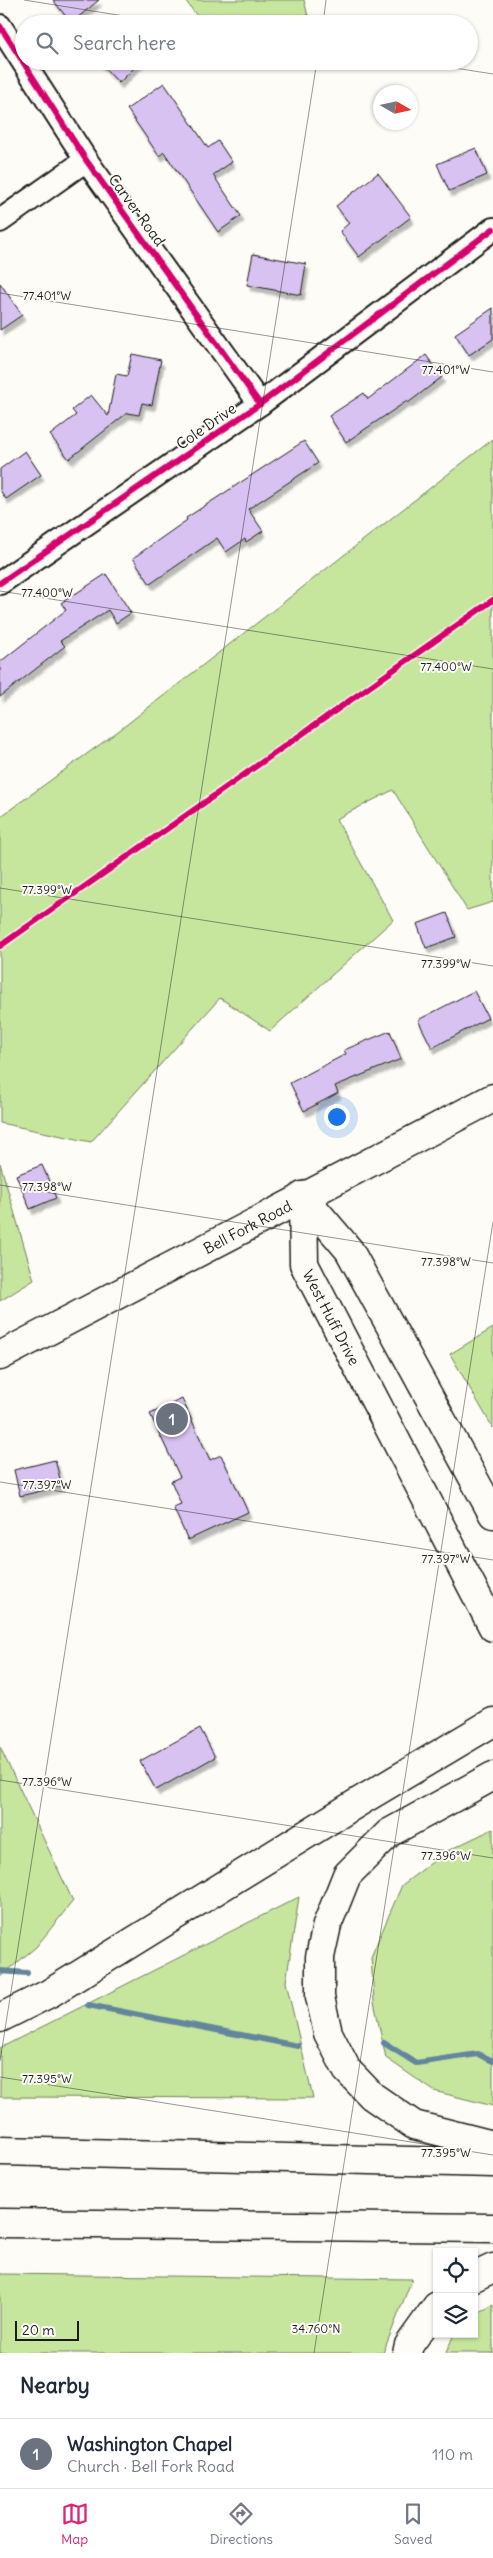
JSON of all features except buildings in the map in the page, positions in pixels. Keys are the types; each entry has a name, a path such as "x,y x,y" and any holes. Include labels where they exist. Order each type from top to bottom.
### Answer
{"main road":[{"name":"Bell Fork Road","path":"0,1356 493,1098"},
{"path":"303,1196 349,1250 493,1514"},
{"name":"West Huff Drive","path":"303,1196 304,1264 493,1627"},
{"path":"0,2018 50,1993 362,1800 493,1722"},
{"path":"493,1776 389,1833 348,1875 327,1925 320,1957 320,1997 328,2033 347,2070 372,2096 414,2125 493,2145"},
{"path":"0,2152 493,2164"},
{"path":"0,2223 493,2228"},
{"path":"478,2275 493,2268"},
{"path":"408,2353 409,2346 433,2312"}],"street":[{"name":"Carver Road","path":"0,26 15,49"},
{"name":"Carver Road","path":"28,70 86,160 260,404"},
{"path":"0,221 86,160"},
{"name":"Cole Drive","path":"0,583 260,404 493,229"}],"green space":[{"path":"185,0 304,0 308,15 196,15"},
{"path":"493,439 493,902 467,910 393,790 336,819 393,920 270,1031 220,998 91,1142 0,1123 0,817 117,732"},
{"path":"0,1163 34,1280 0,1301"},
{"path":"493,1328 493,1428 450,1354"},
{"path":"0,1747 73,1901 36,1947 0,1977"},
{"path":"493,1829 493,2106 434,2091 386,2058 374,2002 371,1957 402,1885 447,1851"},
{"path":"299,1897 286,1982 313,2098 0,2097 0,2048"},
{"path":"0,2274 412,2279 383,2353 0,2353"},
{"path":"493,2305 493,2353 446,2353 452,2338 478,2338 478,2313"}],"waterway":[{"path":"0,1971 27,1973"},
{"path":"88,2005 298,2046"},
{"path":"384,2043 416,2063 478,2054 493,2061"}],"cycle path":[{"path":"0,26 15,49"},
{"path":"28,70 86,160 260,404"},
{"path":"0,583 260,404 493,229"},
{"path":"0,946 493,600"}],"place":[{"name":"Washington Chapel","path":"172,1419"}]}
